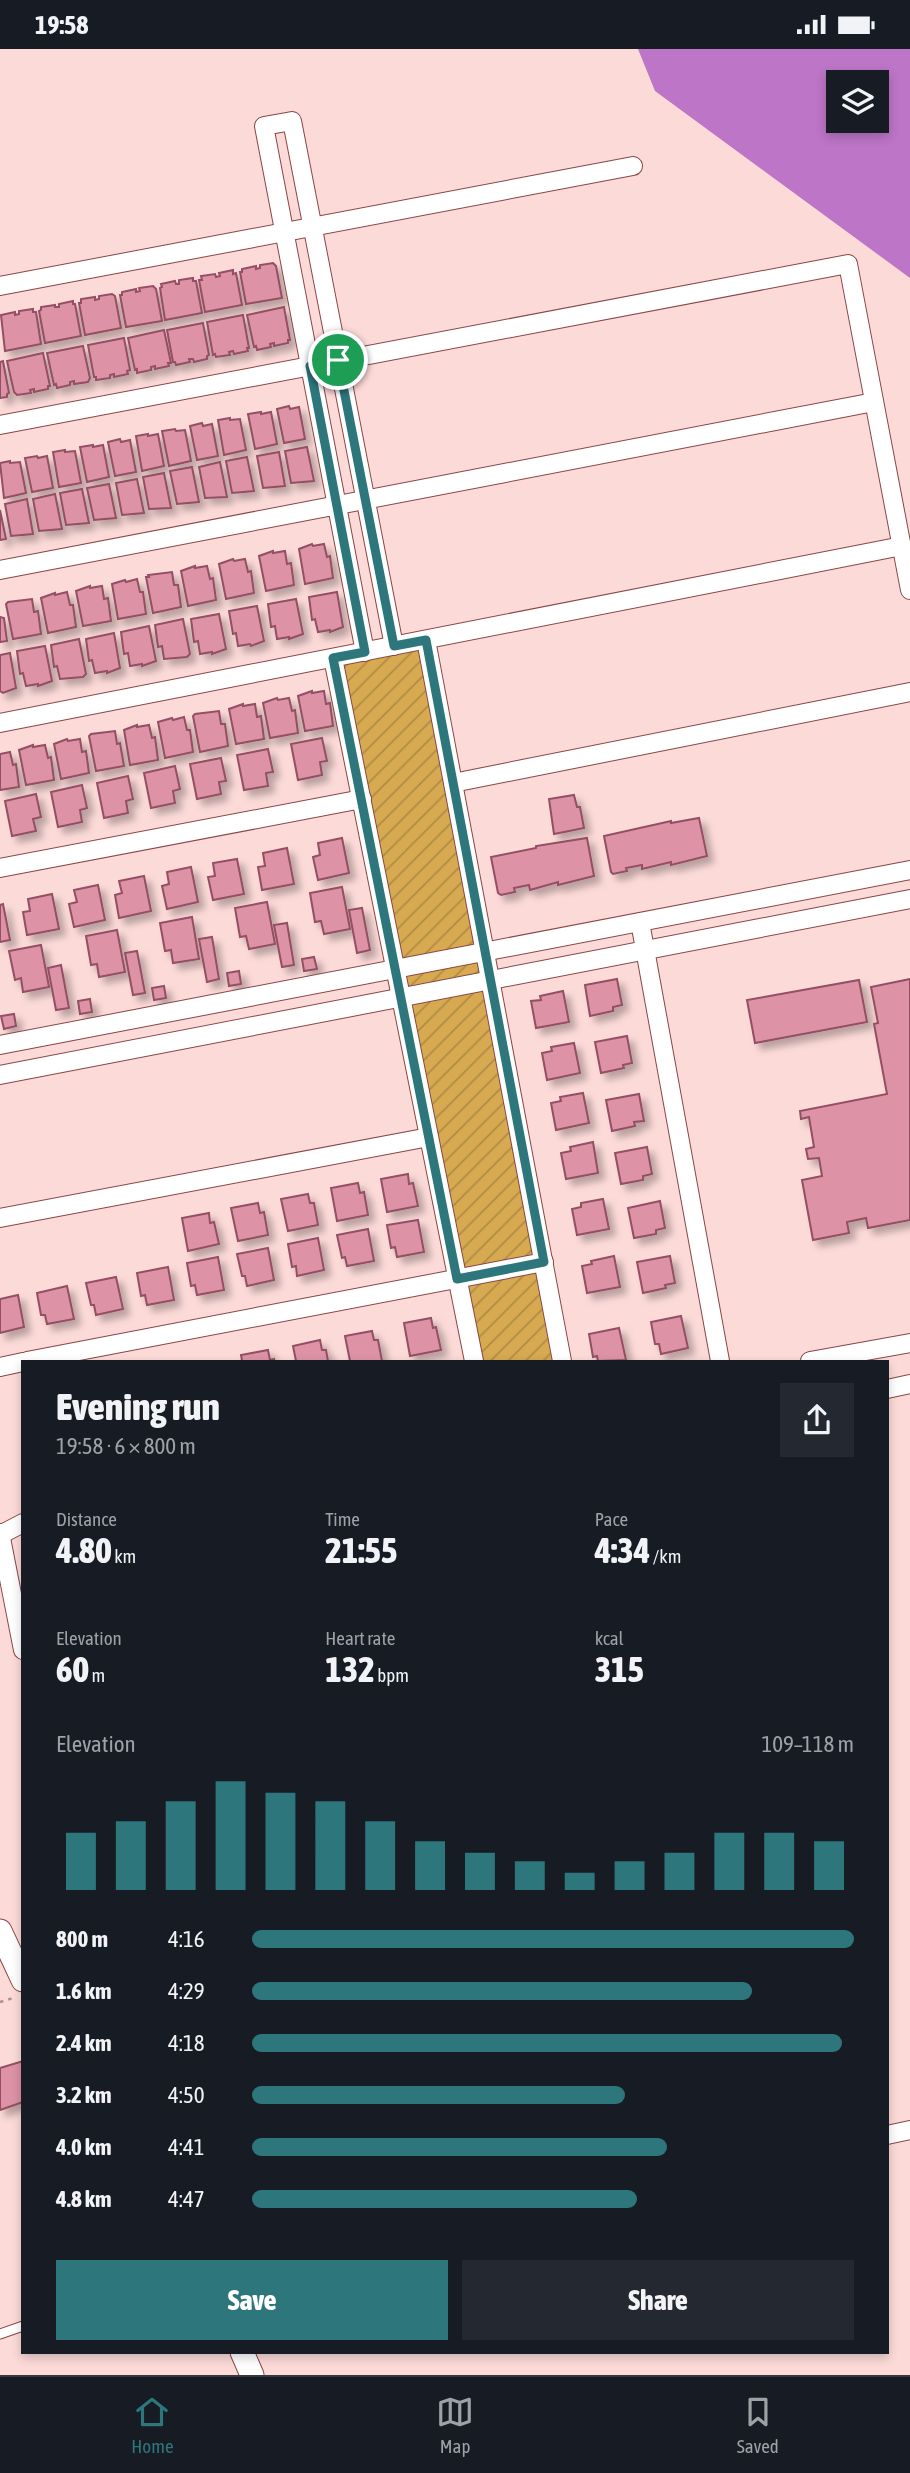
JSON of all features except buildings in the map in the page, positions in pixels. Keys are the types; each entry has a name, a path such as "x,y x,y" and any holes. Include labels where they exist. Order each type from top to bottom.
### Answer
{"street":[{"path":"365,652 264,126 292,121 394,646"},
{"path":"0,286 633,166"},
{"path":"0,425 848,264 910,590"},
{"path":"0,570 874,402"},
{"path":"0,723 902,547"},
{"path":"426,640 562,1360"},
{"path":"333,658 474,1360"},
{"path":"453,783 910,692"},
{"path":"0,868 362,799"},
{"path":"0,1045 910,870"},
{"path":"0,1075 910,899"},
{"path":"640,922 720,1360"},
{"path":"0,1218 429,1136"},
{"path":"35,1360 544,1262"},
{"path":"816,1360 910,1343"},
{"path":"0,1367 21,1363"},
{"path":"889,1389 910,1384"},
{"path":"0,1534 21,1524"},
{"path":"0,1534 21,1539"},
{"path":"0,1534 21,1640"},
{"path":"0,1931 21,1976"},
{"path":"889,2135 910,2130"},
{"path":"243,2354 252,2375"}],"lane":[{"path":"0,2334 21,2327"}],"path":[{"path":"0,2002 21,1996"}],"shaded area":[{"path":"638,49 910,49 910,278 655,91"},
{"path":"426,640 562,1360 474,1360 333,658"}],"route":[{"path":"338,360 394,646 426,640 544,1262 457,1279 333,658 365,652 310,366 338,360"}]}
